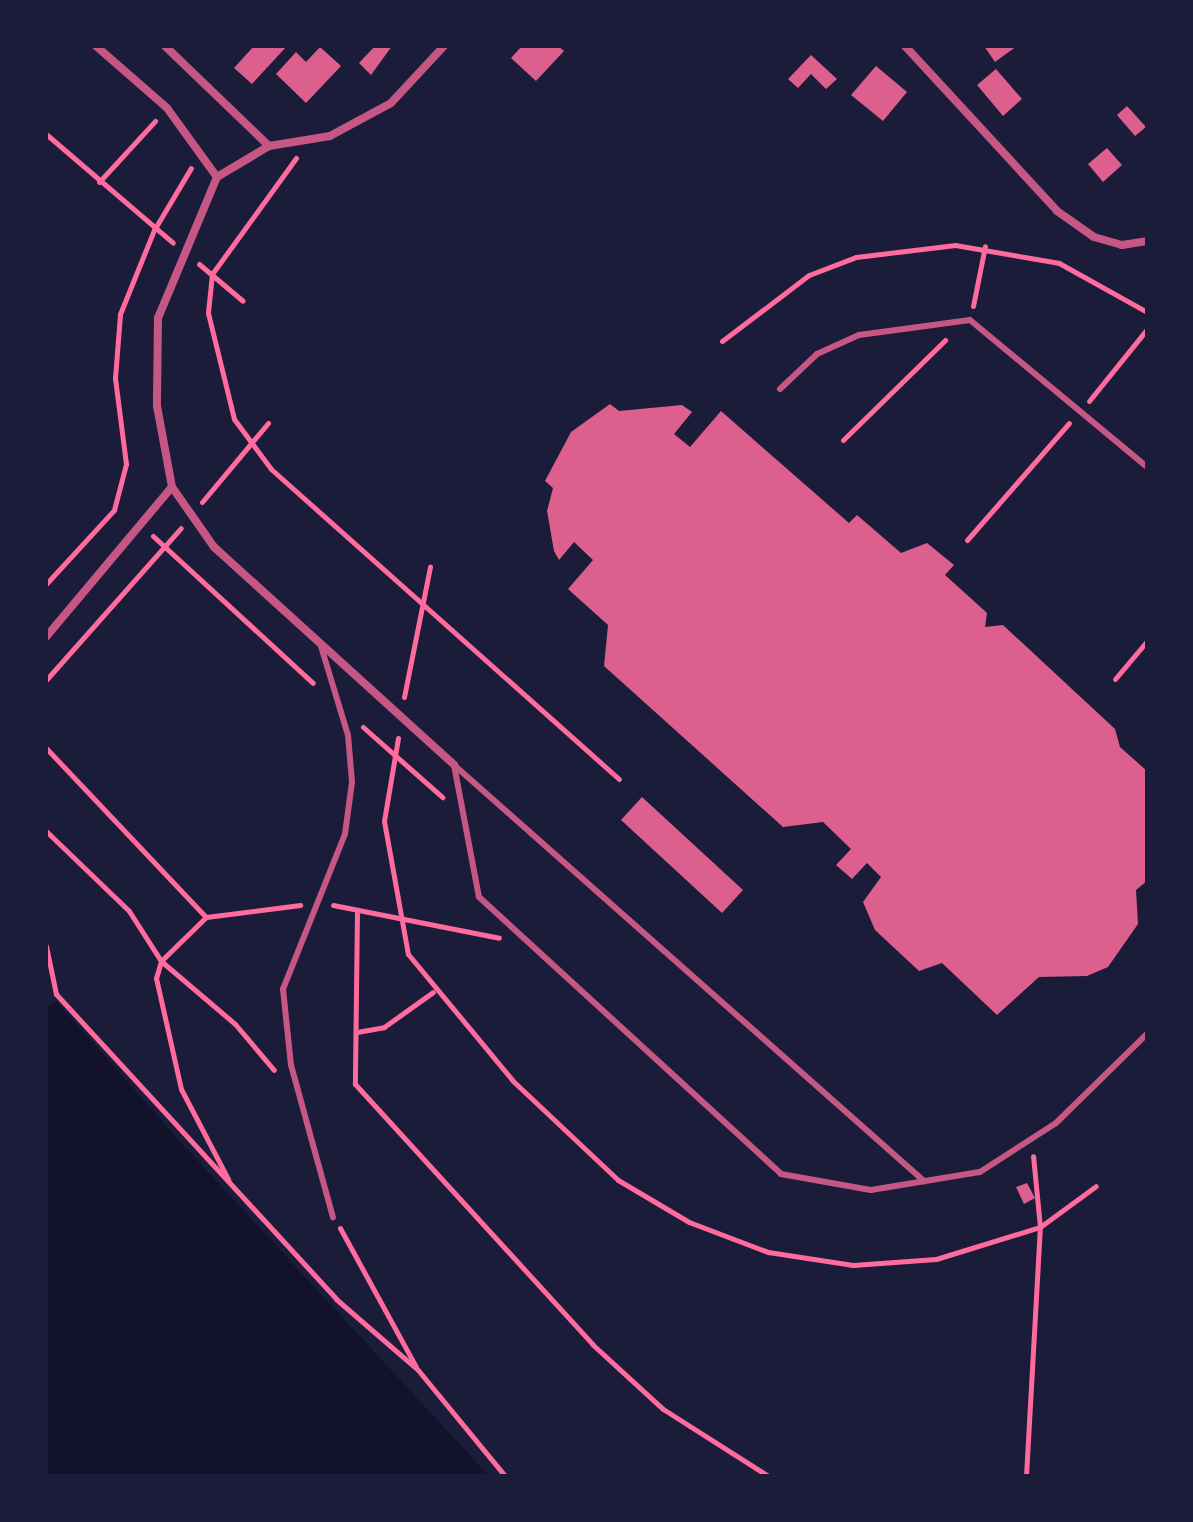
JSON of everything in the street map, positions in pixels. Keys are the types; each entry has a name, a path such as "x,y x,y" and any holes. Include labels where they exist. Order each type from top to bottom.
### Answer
{"street":[{"path":"96,46 167,108 202,150 217,177"},
{"path":"165,46 269,146"},
{"path":"444,46 391,103 306,144 269,146 217,177 158,318 154,359 172,487 187,519 454,765"},
{"path":"905,46 1057,211 1094,237 1122,245 1147,241"},
{"path":"46,637 143,527 172,487"}],"lane":[{"path":"780,389 817,354 859,335 970,320 1083,408 1147,467"},
{"path":"319,640 337,704 352,782 345,834 321,902 298,940 283,989 299,1097 333,1217"},
{"path":"454,765 479,897 522,940 781,1174 871,1190 980,1172 1032,1143 1147,1034"},
{"path":"454,765 924,1181"}],"path":[{"path":"99,182 167,108"},
{"path":"46,134 154,230 243,301"},
{"path":"306,144 212,274 208,313 226,394 249,444 619,779"},
{"path":"46,584 114,510 126,464 115,378 120,314 154,230 202,150"},
{"path":"722,341 809,275 856,257 985,246 1059,263 1147,312"},
{"path":"843,440 904,374 970,320 985,246"},
{"path":"967,540 1083,408 1147,329"},
{"path":"46,680 166,547 268,423"},
{"path":"114,510 143,527 166,547 464,816"},
{"path":"1115,679 1147,641"},
{"path":"46,748 206,917"},
{"path":"46,831 129,911 161,961 235,1024 299,1097"},
{"path":"235,1191 181,1089 156,978 161,961 206,917 321,902 459,935 522,940"},
{"path":"357,910 355,1084 592,1344 663,1409 768,1476"},
{"path":"46,946 56,994 336,1299 418,1370 505,1476"},
{"path":"357,1032 384,1027 433,992"},
{"path":"1026,1476 1040,1227 1032,1143"},
{"path":"333,1217 418,1370"}],"shaded area":[{"path":"56,1001 185,1147 489,1476 46,1476 46,1009"}],"building":[{"path":"254,46 287,46 252,84 234,68"},
{"path":"375,46 392,46 371,75 359,63"},
{"path":"522,46 558,46 564,51 536,81 511,58"},
{"path":"984,46 1017,46 995,62"},
{"path":"320,47 341,66 306,103 276,74 296,52 306,62"},
{"path":"811,55 837,79 826,89 811,74 798,88 788,79"},
{"path":"876,66 907,92 883,121 851,95"},
{"path":"996,69 1022,99 1003,116 977,85"},
{"path":"1127,106 1146,127 1135,136 1117,115"},
{"path":"1107,148 1122,165 1103,182 1088,164"},
{"path":"610,404 619,411 682,405 692,412 674,434 690,447 721,411 849,523 857,515 901,553 927,543 954,565 945,575 987,613 985,627 1003,625 1115,729 1120,747 1147,771 1147,881 1136,890 1138,924 1108,967 1087,976 1039,977 997,1015 942,963 919,971 875,930 863,902 881,877 867,863 852,879 836,865 851,849 823,822 783,827 604,666 608,625 568,589 593,560 574,542 559,560 554,551 547,511 553,488 545,481 571,432"},
{"path":"642,797 743,890 722,913 621,820"},
{"path":"1027,1183 1035,1198 1024,1204 1016,1187"}]}
